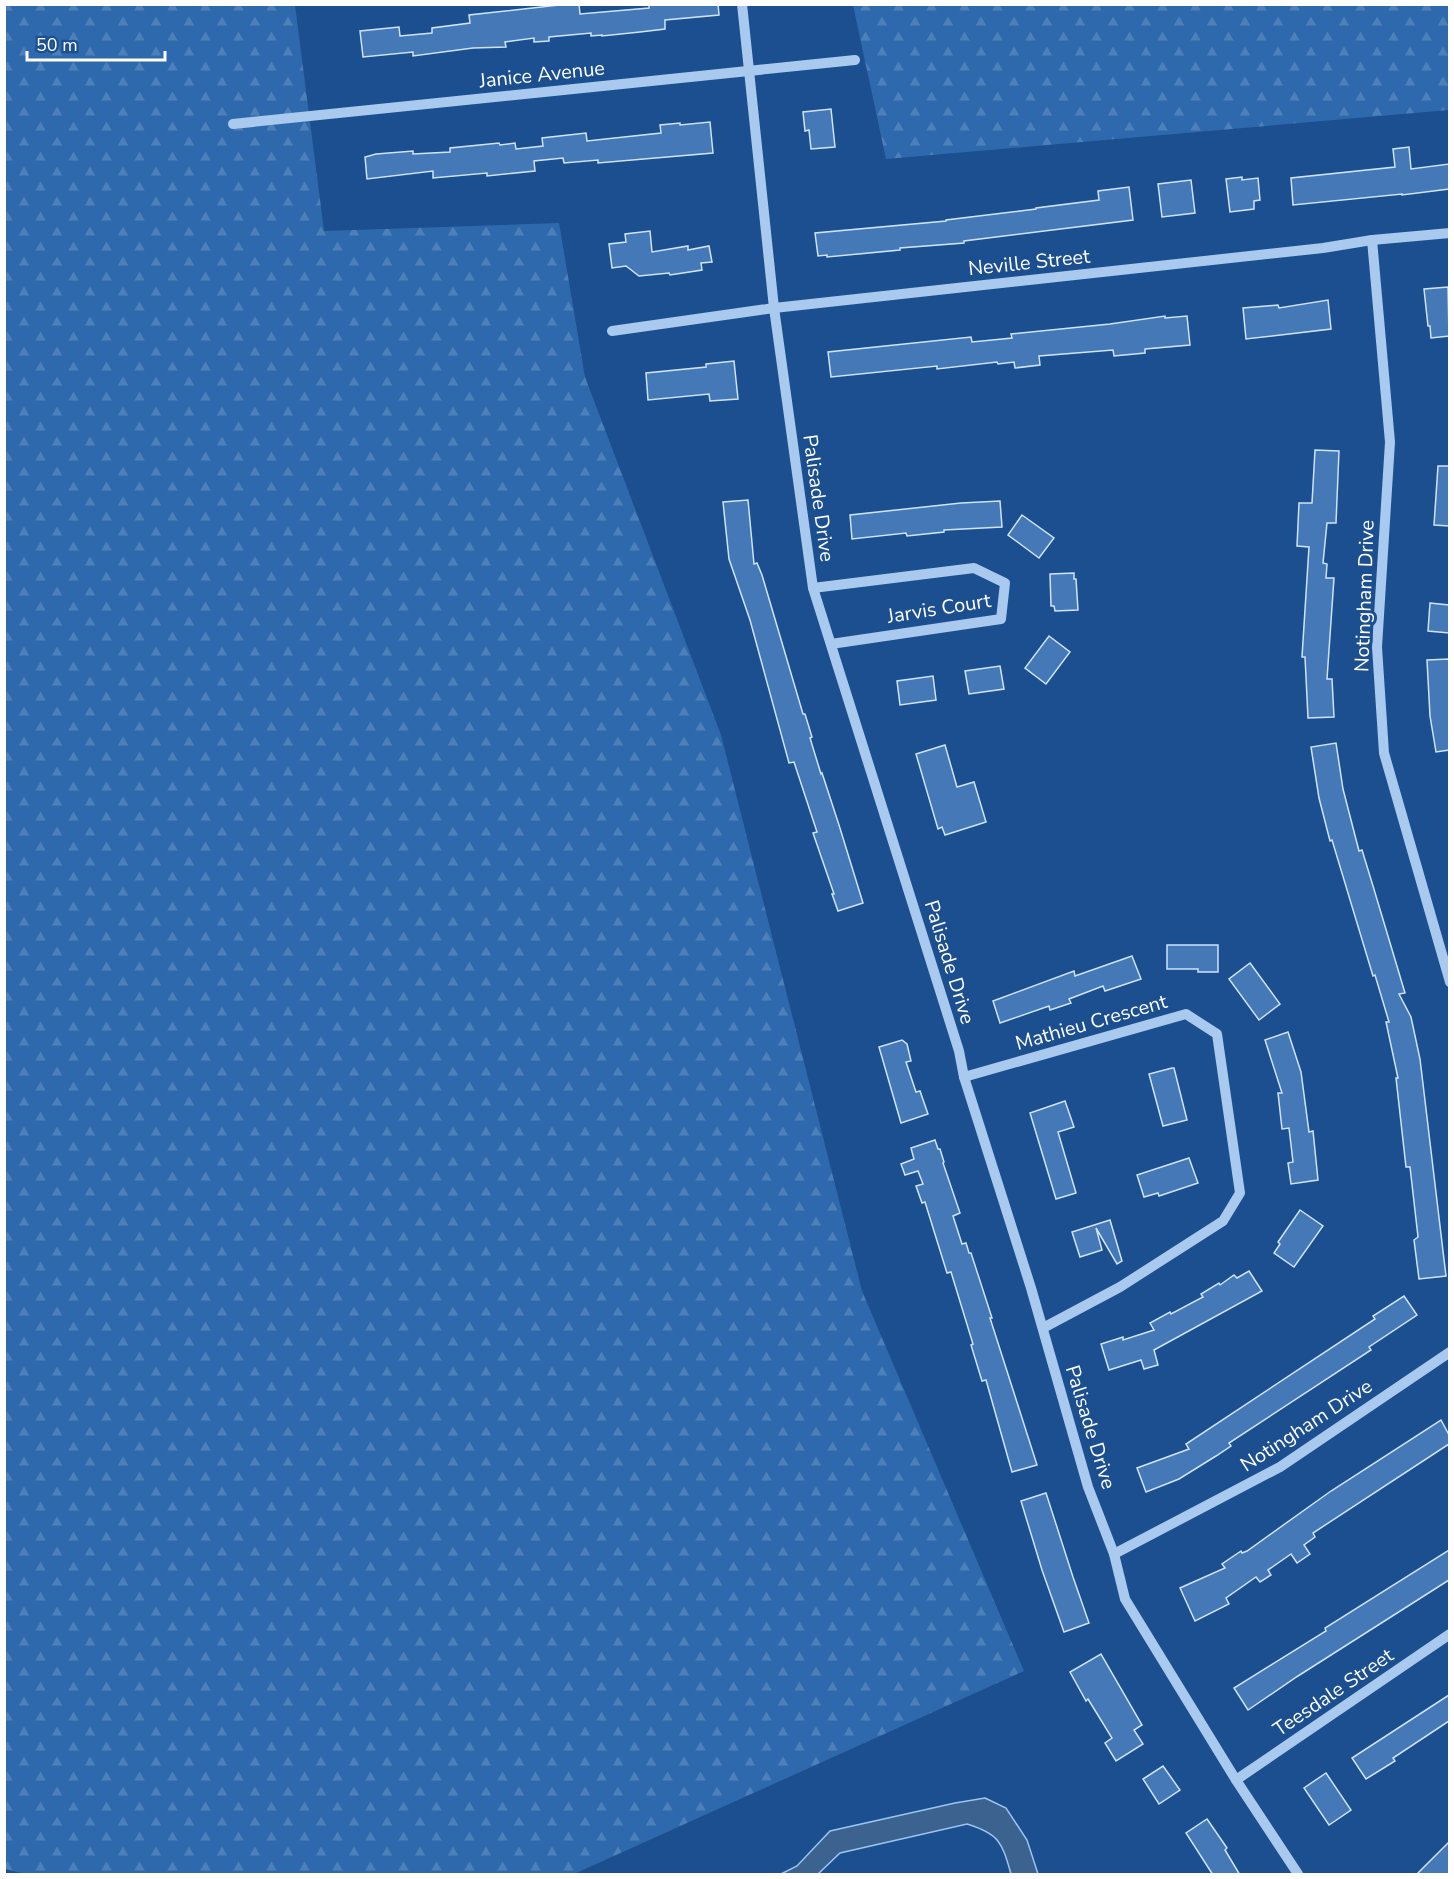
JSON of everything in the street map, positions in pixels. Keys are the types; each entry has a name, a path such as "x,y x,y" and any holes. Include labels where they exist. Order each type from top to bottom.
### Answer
{"street":[{"name":"Palisade Drive","path":"742,4 774,308 813,588 955,1040 964,1077 1043,1328 1088,1486 1114,1554 1125,1599 1236,1780 1298,1875"},
{"name":"Janice Avenue","path":"233,124 855,60"},
{"name":"Neville Street","path":"612,331 774,308 1323,248 1449,232"},
{"name":"Notingham Drive","path":"1372,240 1390,442 1377,647 1384,753 1449,982"},
{"name":"Jarvis Court","path":"813,588 974,568 1005,583 1001,619 831,644"},
{"name":"Mathieu Crescent","path":"964,1077 1186,1014 1217,1034 1240,1193 1223,1221 1120,1287 1043,1328"},
{"name":"Notingham Drive","path":"1114,1554 1280,1467 1449,1352"},
{"name":"Teesdale Street","path":"1236,1780 1449,1634"}],"green space":[{"path":"5,5 295,5 324,231 559,223 585,377 721,735 862,1291 1024,1671 574,1874 25,1874 5,1869"},
{"path":"853,5 1449,5 1449,110 886,159"}],"shaded area":[{"path":"985,1798 1006,1808 1027,1840 1038,1874 1011,1874 998,1841 987,1832 967,1824 840,1853 818,1874 781,1874 797,1866 830,1831"}],"building":[{"path":"579,4 580,14 649,8 649,4 718,4 719,15 665,20 665,29 640,32 602,36 591,36 591,33 549,37 549,41 534,42 534,38 505,42 506,47 473,48 413,56 413,52 363,57 360,31 399,27 400,36 432,33 432,28 470,23 469,15"},
{"path":"831,109 835,147 811,149 809,130 805,131 803,112"},
{"path":"710,122 713,153 598,163 598,160 564,163 563,158 534,161 535,171 433,178 433,171 367,179 365,157 376,154 413,151 413,154 450,152 450,148 499,143 500,145 515,143 516,149 543,146 542,138 586,133 587,141 661,133 660,125"},
{"path":"1409,147 1411,169 1449,164 1449,189 1293,205 1291,178 1395,167 1393,149"},
{"path":"1242,177 1242,180 1258,178 1260,200 1254,201 1254,209 1230,212 1226,179"},
{"path":"1191,180 1195,213 1162,217 1158,184"},
{"path":"1129,187 1133,220 964,241 964,243 818,256 815,233 946,221 1099,200 1098,191"},
{"path":"650,231 652,252 688,246 688,250 709,246 712,262 701,263 702,270 670,275 669,273 639,276 626,266 612,268 609,244 626,242 625,234"},
{"path":"1448,287 1449,336 1431,338 1424,289"},
{"path":"1328,300 1331,329 1246,339 1243,308 1278,305 1279,308"},
{"path":"1165,316 1165,318 1187,316 1190,345 1145,349 1145,353 1114,356 1113,350 1039,356 1040,365 1015,368 1014,362 998,364 997,362 831,377 828,352 971,337 972,342 1012,338 1011,334"},
{"path":"734,361 738,399 710,401 709,394 648,400 646,373 706,367 706,364"},
{"path":"1315,450 1339,451 1336,523 1327,523 1323,563 1327,564 1326,578 1334,578 1327,679 1332,679 1334,717 1308,718 1305,657 1302,657 1309,547 1297,546 1299,503 1312,503"},
{"path":"1438,466 1449,466 1449,526 1434,525"},
{"path":"748,500 754,564 757,563 762,575 803,714 805,714 812,737 810,738 821,774 863,903 838,911 813,833 817,832 794,762 789,763 750,620 729,559 723,502"},
{"path":"1000,501 1002,527 852,539 850,515"},
{"path":"1022,515 1054,538 1039,558 1008,535"},
{"path":"1074,573 1078,610 1055,611 1054,606 1051,606 1050,574"},
{"path":"1430,603 1449,605 1449,633 1428,631"},
{"path":"1049,636 1070,652 1046,684 1025,668"},
{"path":"1449,659 1449,750 1436,752 1430,716 1427,660"},
{"path":"1000,666 1004,689 969,694 965,671"},
{"path":"933,676 936,700 900,705 897,681"},
{"path":"1336,743 1343,789 1359,851 1362,850 1405,993 1399,994 1411,1017 1420,1059 1446,1276 1419,1279 1414,1240 1418,1237 1410,1167 1406,1167 1396,1078 1398,1078 1386,1022 1389,1022 1332,840 1330,841 1319,798 1311,747"},
{"path":"945,745 957,787 974,782 986,822 945,835 942,827 938,829 916,754"},
{"path":"1167,945 1218,945 1218,972 1198,972 1198,969 1167,969"},
{"path":"1132,956 1141,979 1105,991 1103,986 1069,999 1071,1003 1050,1010 1049,1006 1000,1023 993,1001 1074,971 1075,976"},
{"path":"1250,963 1280,1004 1259,1020 1229,979"},
{"path":"1288,1032 1301,1072 1309,1132 1313,1131 1318,1180 1291,1184 1288,1163 1293,1162 1289,1128 1282,1129 1278,1093 1282,1093 1265,1040"},
{"path":"902,1040 907,1044 911,1061 906,1062 916,1092 920,1091 928,1114 901,1123 879,1047"},
{"path":"1174,1068 1187,1120 1163,1126 1149,1074"},
{"path":"1065,1101 1074,1127 1058,1132 1076,1193 1056,1199 1030,1113"},
{"path":"935,1140 940,1149 960,1213 953,1216 962,1244 966,1243 971,1253 1037,1465 1012,1472 986,1380 982,1381 971,1345 973,1344 951,1272 947,1273 925,1202 922,1203 916,1186 923,1184 918,1171 905,1175 901,1164 914,1159 911,1148"},
{"path":"1189,1158 1198,1183 1159,1196 1158,1193 1144,1197 1137,1175"},
{"path":"1300,1210 1323,1226 1294,1267 1274,1253 1280,1244 1278,1242"},
{"path":"1110,1220 1122,1261 1117,1264 1096,1228 1102,1250 1080,1257 1072,1232"},
{"path":"1249,1271 1262,1291 1154,1350 1158,1365 1144,1369 1141,1360 1109,1370 1101,1344 1154,1330 1150,1323 1203,1297 1201,1294 1234,1275 1237,1278"},
{"path":"1404,1296 1417,1315 1369,1347 1371,1350 1229,1443 1231,1446 1216,1456 1179,1479 1146,1492 1137,1468 1189,1449 1186,1444 1375,1319 1373,1316"},
{"path":"1441,1420 1449,1435 1449,1444 1313,1533 1315,1537 1304,1545 1310,1554 1297,1563 1291,1554 1268,1570 1271,1575 1260,1582 1256,1577 1226,1598 1229,1604 1195,1621 1180,1588 1225,1568 1222,1564 1241,1551 1242,1553 1247,1551 1331,1491"},
{"path":"1046,1493 1089,1623 1064,1632 1021,1501"},
{"path":"1449,1550 1449,1580 1248,1710 1234,1688"},
{"path":"1101,1654 1142,1725 1134,1730 1143,1744 1116,1761 1105,1743 1112,1738 1088,1699 1086,1701 1070,1672"},
{"path":"1449,1695 1449,1721 1393,1758 1395,1761 1366,1779 1352,1758"},
{"path":"1163,1766 1180,1790 1159,1804 1143,1779"},
{"path":"1326,1773 1351,1810 1329,1825 1304,1788"},
{"path":"1207,1819 1227,1848 1225,1850 1240,1875 1213,1875 1186,1833"},
{"path":"1449,1842 1449,1875 1416,1875"}]}
